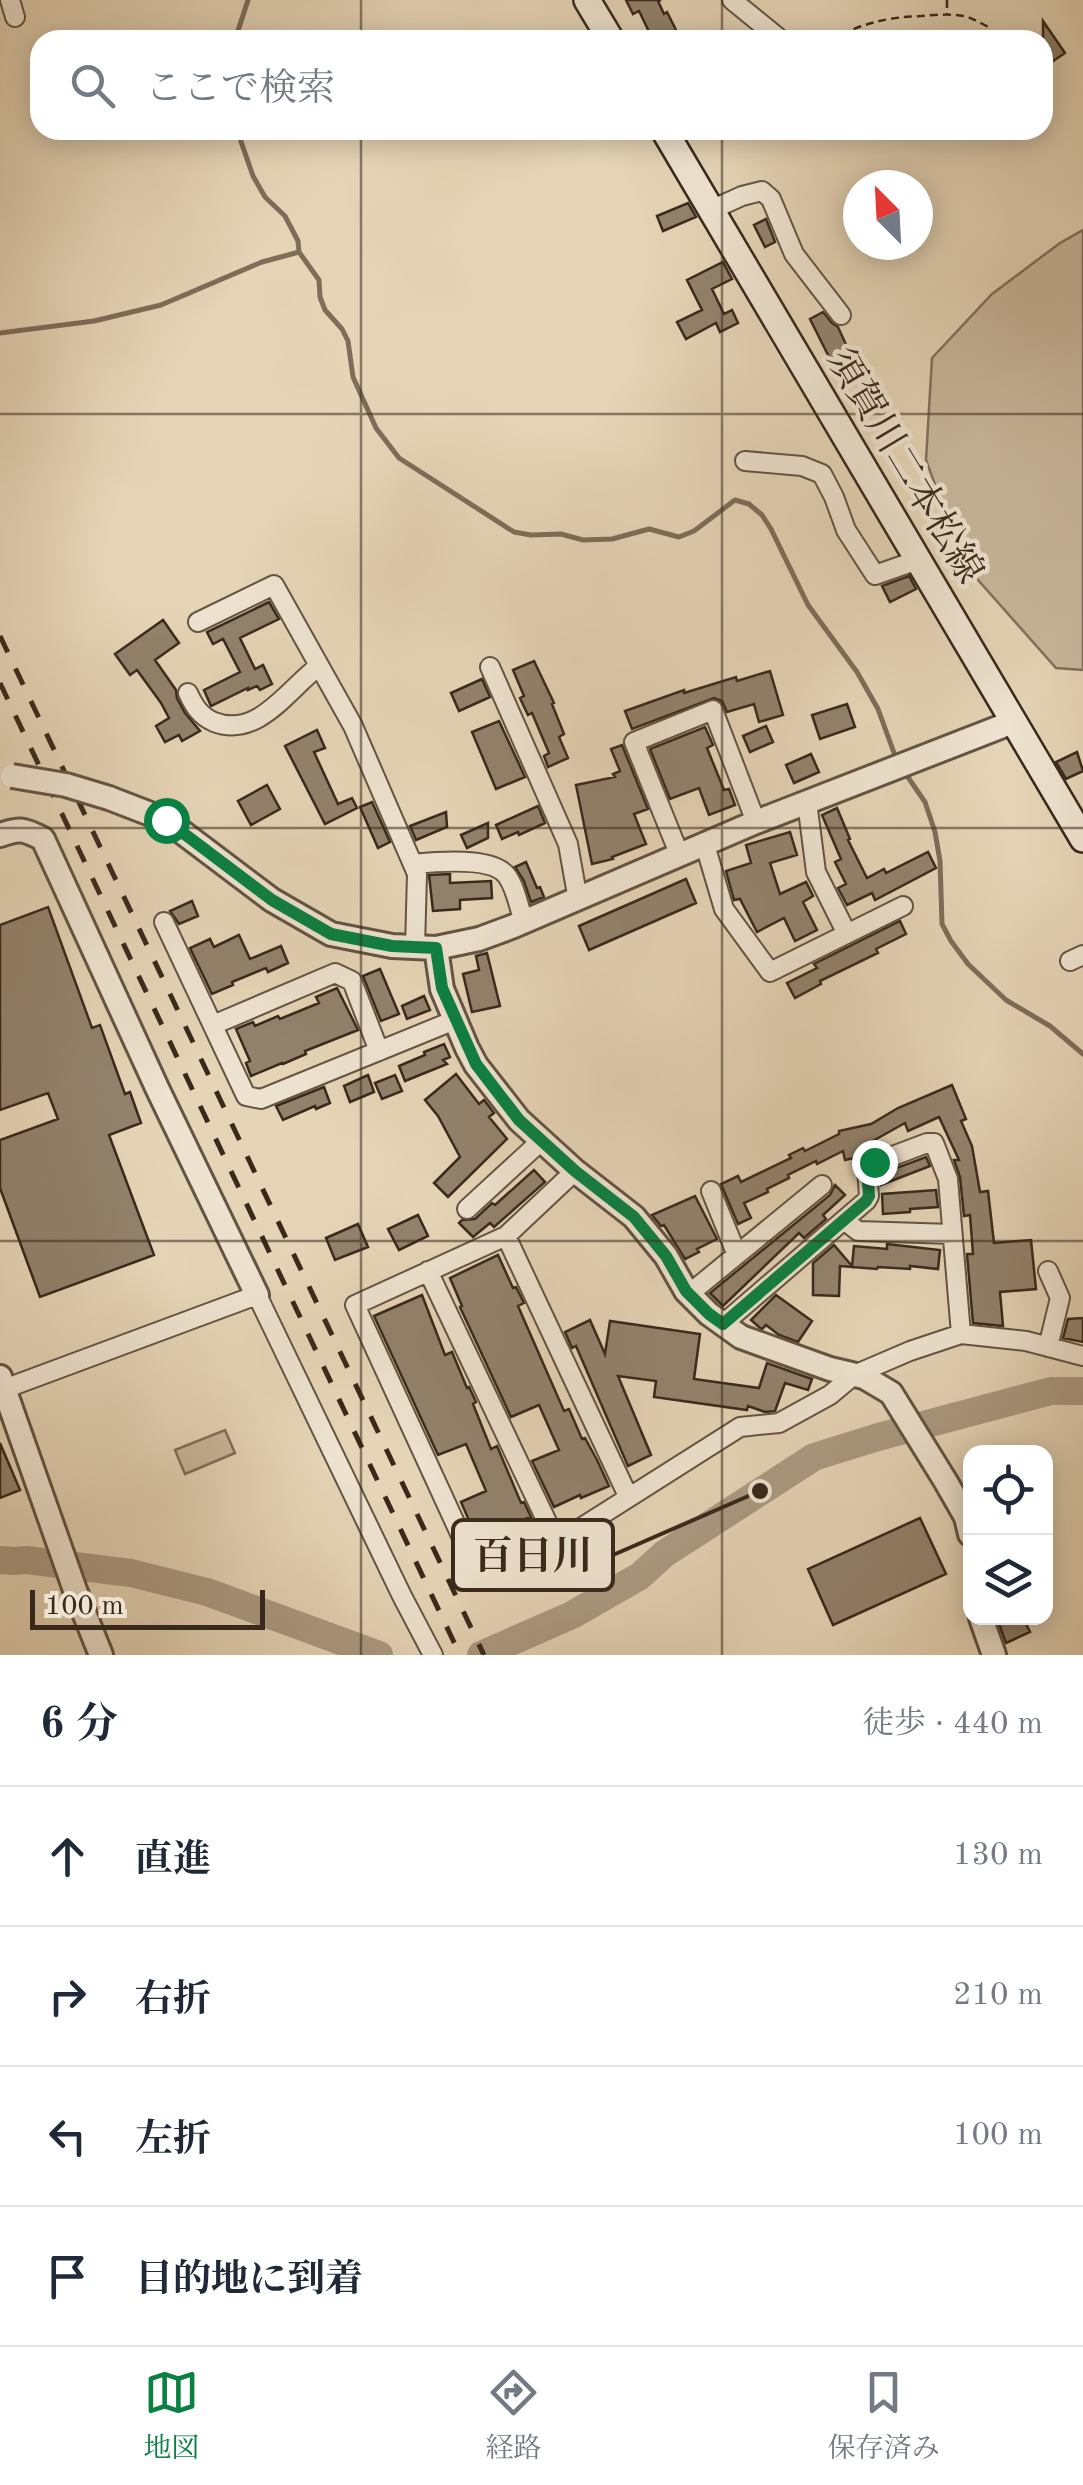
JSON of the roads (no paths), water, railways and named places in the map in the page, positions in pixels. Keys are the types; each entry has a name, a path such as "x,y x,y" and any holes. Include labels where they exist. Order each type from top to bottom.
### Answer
{"main road":[{"path":"595,3 607,30"},
{"name":"須賀川二本松線","path":"670,140 1083,839"}],"street":[{"path":"732,0 769,30"},
{"path":"711,210 762,191 770,199 794,254 840,315"},
{"path":"745,461 802,466 822,474 846,530 875,575 918,560"},
{"path":"198,622 274,585 353,726 417,874 425,948 476,1064 519,1120 642,1226 689,1294 709,1314 741,1337 864,1377 890,1393 963,1512"},
{"path":"188,693 198,712 208,720 241,726 278,704 319,666"},
{"path":"490,667 568,844 578,900"},
{"path":"680,856 634,742 713,710 756,822"},
{"path":"6,775 66,785 166,820 272,900 331,934 425,948 479,939 524,922 756,822 1013,722"},
{"path":"807,802 816,872 846,934"},
{"path":"0,835 25,830 43,839 158,1090 433,1655"},
{"path":"705,845 724,910 770,972 903,906"},
{"path":"412,864 465,860 504,871 524,922"},
{"path":"164,922 246,1096 261,1099 455,1020"},
{"path":"212,1025 335,973 352,981 379,1051"},
{"path":"467,1209 542,1142"},
{"path":"723,1324 866,1201 867,1170 874,1162 934,1144 948,1179 960,1334"},
{"path":"575,1171 506,1236 355,1305 474,1564 487,1571 557,1543 740,1426 779,1423 796,1416 854,1375 910,1351 960,1334 1010,1339 1083,1356"},
{"path":"689,1294 822,1185"},
{"path":"712,1190 736,1255"},
{"path":"844,1220 858,1231 952,1234"},
{"path":"506,1236 628,1496"},
{"path":"428,1271 557,1543"},
{"path":"1048,1271 1060,1298 1048,1347"},
{"path":"102,1655 74,1590 2,1383 257,1295"},
{"path":"983,1625 994,1655"}],"waterway":[{"path":"238,30 248,0"},
{"path":"240,140 253,176 265,197 285,216 298,241 299,252 319,280 325,310 348,341 353,377 376,428 399,458 514,532 531,535 612,539 649,529 679,537 694,531 735,500 749,504 762,515 808,605 857,672 878,709 897,761"},
{"path":"0,333 94,321 161,305 262,262 299,252"},
{"path":"903,770 925,802 935,832 942,924 951,941 968,964 1006,1000 1050,1026 1083,1054"},
{"path":"481,1655 572,1615 640,1576 664,1554 814,1457 1051,1391 1083,1391"},
{"path":"0,1560 131,1573 207,1592 379,1655"}],"railway":[{"path":"0,636 484,1655"},
{"path":"0,683 460,1655"}],"place":[{"name":"百日川","path":"760,1491"}]}
